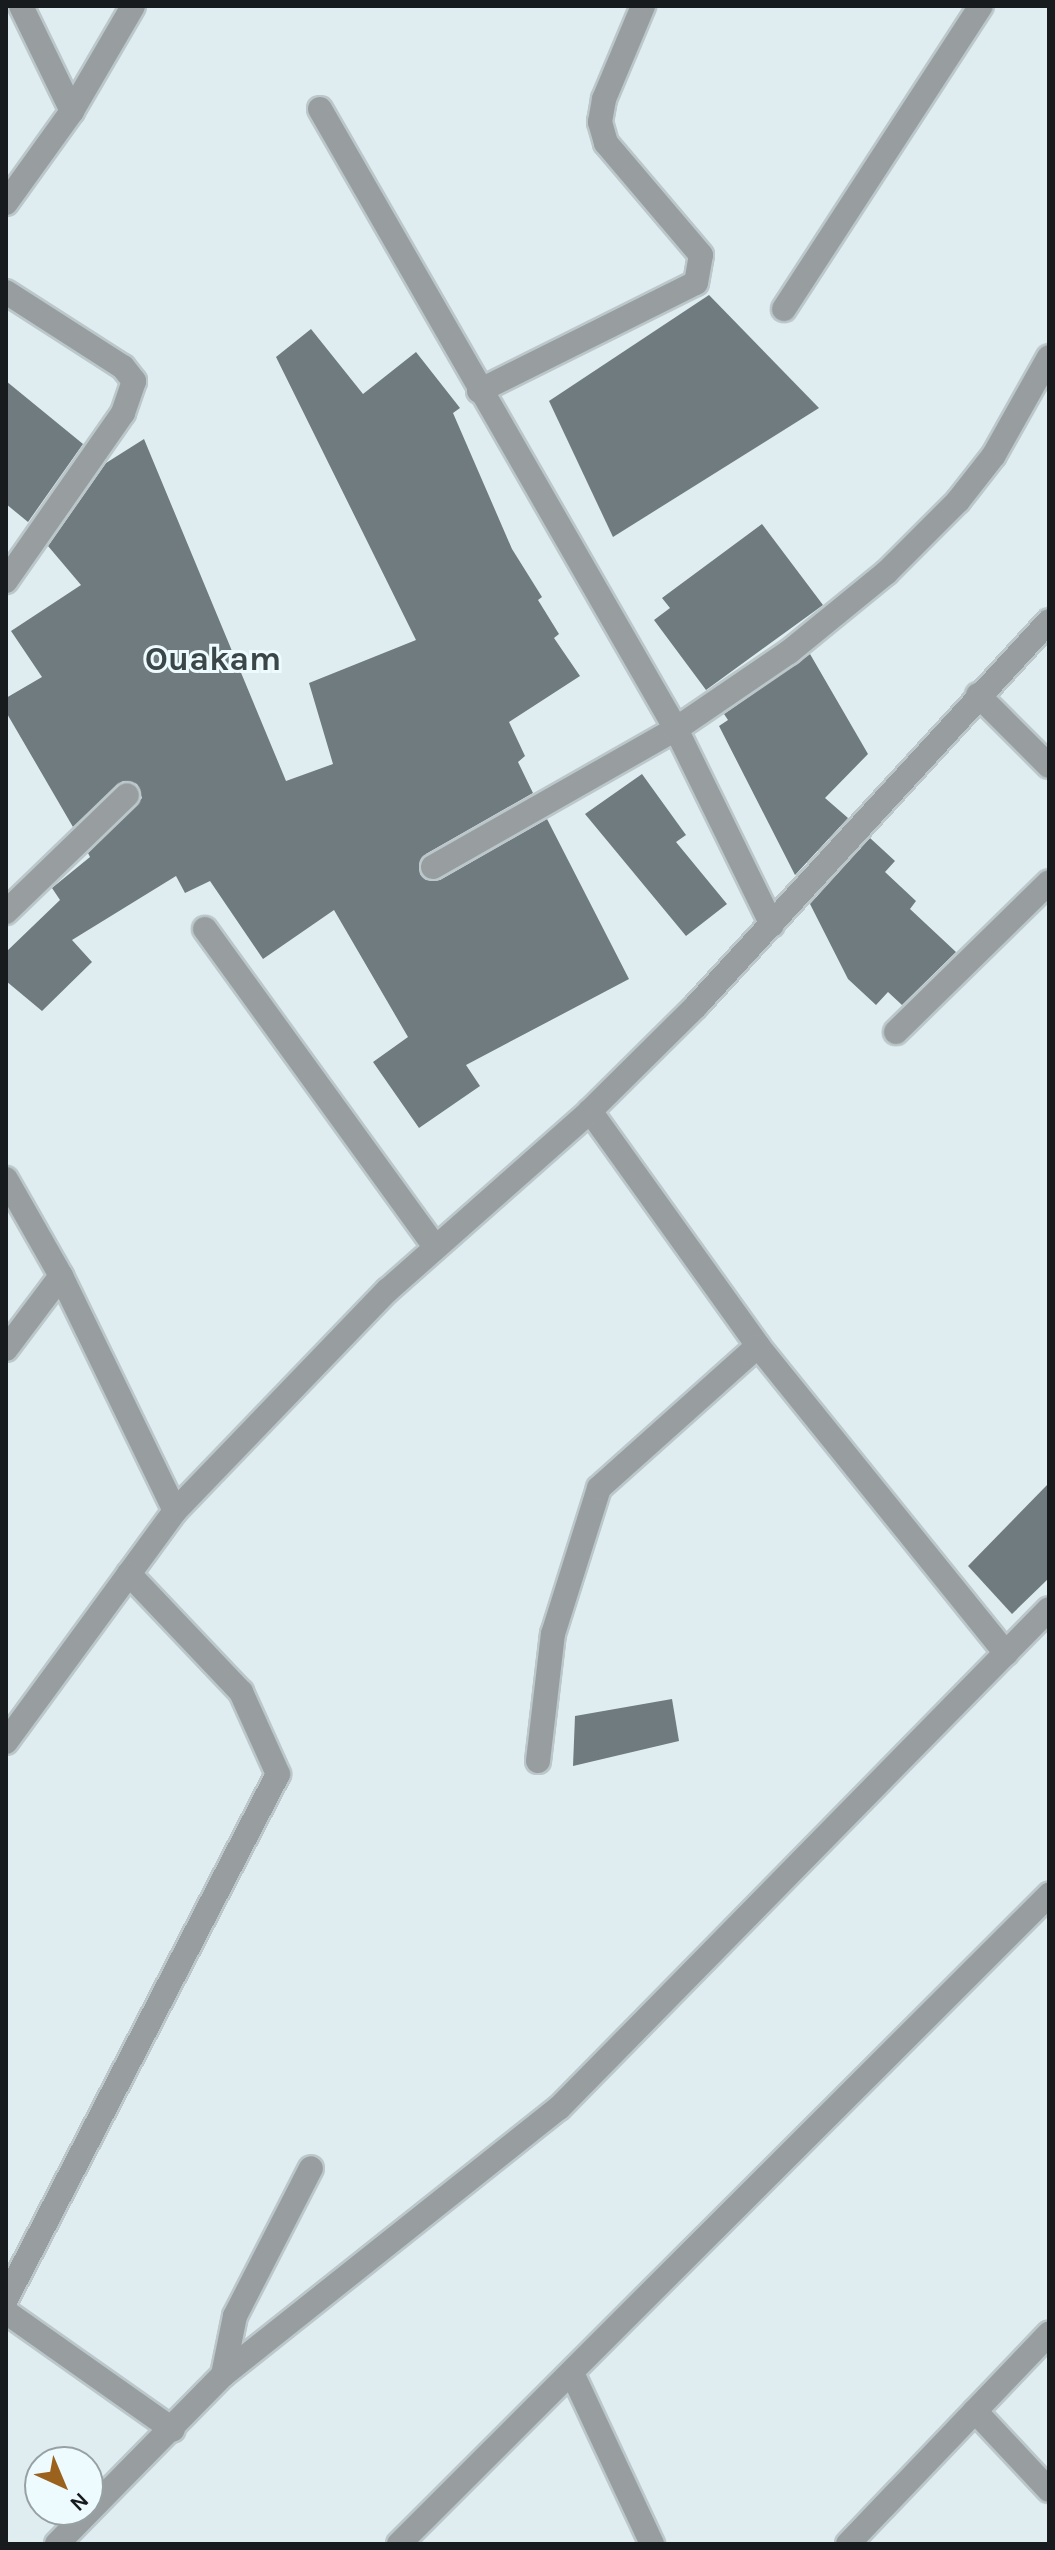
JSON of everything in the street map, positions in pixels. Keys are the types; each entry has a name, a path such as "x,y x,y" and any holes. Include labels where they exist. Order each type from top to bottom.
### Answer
{"street":[{"path":"21,6 72,111"},
{"path":"6,203 72,111 133,6"},
{"path":"479,391 696,283 701,255 606,143 600,122 604,99 643,6"},
{"path":"784,309 981,6"},
{"path":"320,109 479,391 676,729 772,925"},
{"path":"6,292 123,367 134,381 123,413 6,581"},
{"path":"433,867 676,729 789,652 925,536 994,455 1049,357"},
{"path":"6,1742 175,1511 388,1290 590,1111 772,925 978,695 1049,621"},
{"path":"978,695 1049,766"},
{"path":"6,912 127,795"},
{"path":"896,1032 1049,882"},
{"path":"205,929 435,1247"},
{"path":"590,1111 758,1346 1006,1653"},
{"path":"8,1187 61,1276 175,1511"},
{"path":"6,1349 61,1276"},
{"path":"538,1761 553,1634 599,1488 758,1346"},
{"path":"6,2299 278,1774 241,1692 129,1574"},
{"path":"57,2544 173,2430 223,2375 559,2108 1049,1609"},
{"path":"399,2544 1049,1895"},
{"path":"223,2375 235,2316 311,2168"},
{"path":"6,2312 173,2430"},
{"path":"848,2544 1049,2334"},
{"path":"572,2373 652,2544"},
{"path":"975,2411 1049,2490"}],"building":[{"path":"709,295 819,408 613,537 549,401"},
{"path":"311,329 363,394 416,352 460,408 453,413 512,549 542,597 538,600 559,634 554,638 580,676 509,722 525,756 518,762 533,793 426,854 420,874 426,880 440,880 547,819 629,979 466,1065 480,1086 419,1128 373,1062 408,1037 334,910 263,959 210,881 185,893 176,876 72,940 92,962 42,1011 6,981 6,952 60,900 52,888 90,857 88,853 142,798 137,784 123,781 73,827 6,712 6,698 42,677 11,631 81,585 48,546 106,463 144,439 286,781 333,764 309,683 416,640 276,357"},
{"path":"6,381 83,444 28,522 6,504"},
{"path":"762,524 823,605 706,690 654,620 670,608 662,598"},
{"path":"810,654 868,754 825,798 848,818 795,875 719,726 728,720 724,714"},
{"path":"642,774 686,835 676,842 727,904 686,936 585,814"},
{"path":"870,838 895,861 885,872 916,901 910,909 956,952 902,1005 888,992 876,1005 848,979 810,904"},
{"path":"1049,1483 1049,1578 1012,1614 968,1566"},
{"path":"672,1699 679,1741 573,1766 575,1716"}],"district":[{"name":"Ouakam","path":"213,660"}]}
